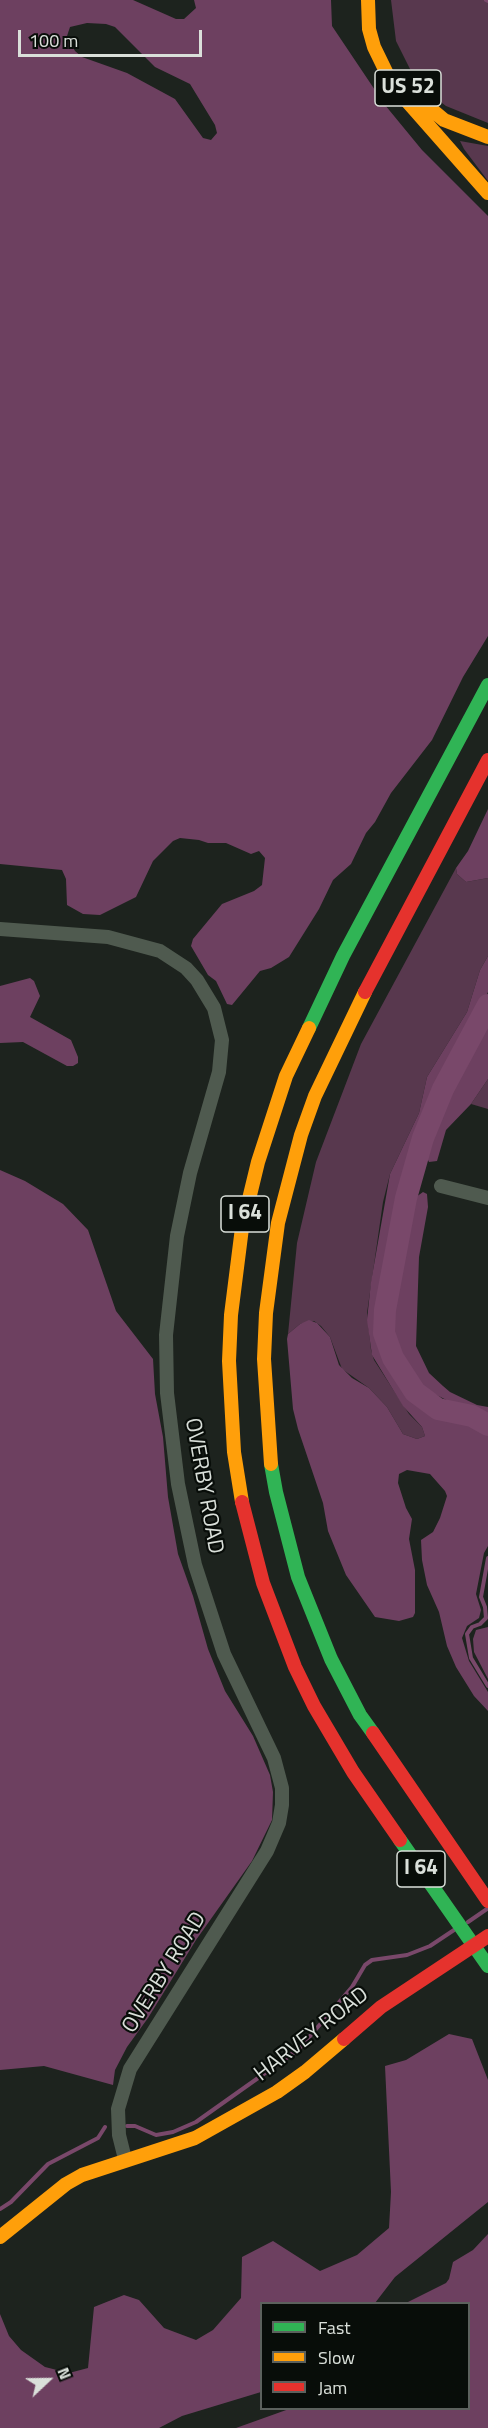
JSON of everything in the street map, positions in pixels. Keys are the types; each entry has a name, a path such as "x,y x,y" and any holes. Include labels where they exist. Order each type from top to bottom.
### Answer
{"main road":[{"path":"368,0 369,29 374,47 392,84 488,193"},
{"name":"US 52","path":"378,0 378,14 384,42 395,69 404,83 417,98 444,120 460,128 488,136"},
{"name":"I 64","path":"488,685 343,956 286,1076 258,1162 242,1228 235,1271 229,1361 235,1463 250,1539 278,1625 295,1667 314,1706 353,1772 488,1966"},
{"name":"I 64","path":"488,760 352,1017 315,1096 289,1178 278,1223 268,1291 264,1359 265,1404 274,1481 298,1577 331,1659 360,1715 488,1901"},
{"name":"HARVEY ROAD","path":"0,2237 66,2184 94,2169 195,2138 277,2092 305,2072 381,2007 488,1936"}],"street":[{"name":"OVERBY ROAD","path":"0,929 108,937 160,951 180,963 197,980 214,1008 222,1040 219,1072 190,1173 176,1247 166,1335 168,1402 181,1502 195,1565 224,1654 274,1758 282,1788 282,1805 279,1823 267,1851 130,2069 118,2109 119,2135 125,2159"},
{"path":"441,1186 488,1198"}],"shaded area":[{"path":"0,0 133,0 176,19 184,19 196,8 194,0 331,0 332,26 385,105 422,150 488,216 488,636 463,677 432,740 391,793 375,822 366,833 351,864 333,880 319,909 289,957 271,968 260,971 232,1005 227,1004 216,981 208,975 191,946 193,939 222,904 254,891 262,885 265,858 259,851 251,854 226,843 208,843 180,838 173,841 153,861 136,897 100,915 83,914 67,905 66,879 62,870 0,864","holes":["87,23 115,27 155,67 190,84 215,125 217,133 211,140 203,138 175,99 127,73 82,57 75,51 67,36 70,27"]},
{"path":"391,0 488,0 488,123 446,106 429,93 411,71 396,41"},
{"path":"460,141 488,146 488,181 464,149"},
{"path":"488,809 488,878 466,882 457,874 456,868 468,851"},
{"path":"456,868 457,874 466,882 488,878 488,956 480,970 467,1012 427,1077 419,1113 390,1174 383,1202 367,1313 374,1360 409,1414 422,1427 425,1436 417,1439 403,1434 387,1407 369,1388 342,1369 330,1337 321,1326 314,1321 300,1324 288,1334 297,1243 316,1162 361,1044"},
{"path":"488,956 488,992 422,1127 410,1166 394,1250 380,1307 383,1348 388,1361 416,1401 431,1411 488,1429 488,1546 484,1553 476,1594 481,1610 479,1618 467,1626 462,1638 469,1661 488,1692 488,1711 474,1696 456,1667 447,1646 439,1612 427,1585 422,1560 421,1540 433,1532 440,1518 447,1496 445,1491 430,1474 407,1470 399,1474 398,1483 412,1519 409,1539 415,1570 415,1613 413,1617 399,1621 375,1617 346,1575 328,1531 323,1503 293,1409 287,1339 288,1334 300,1324 309,1320 317,1323 330,1337 339,1365 352,1378 369,1388 387,1407 403,1434 417,1439 425,1436 422,1427 403,1406 372,1355 367,1320 371,1282 390,1174 419,1113 427,1077 467,1012 480,970"},
{"path":"30,978 34,981 40,996 30,1017 71,1040 78,1057 78,1063 73,1066 67,1066 23,1042 0,1043 0,986"},
{"path":"488,1022 488,1079 471,1104 446,1130 437,1161 429,1162 427,1158 443,1107 466,1068"},
{"path":"488,1079 488,1109 471,1104"},
{"path":"0,1170 25,1181 63,1204 88,1230 116,1311 153,1359 168,1497 178,1554 208,1649 225,1691 253,1736 270,1775 273,1792 272,1820 252,1861 196,1940 148,2018 127,2047 115,2070 113,2085 44,2066 0,2070"},
{"path":"423,1192 427,1194 428,1207 419,1257 416,1346 429,1373 450,1392 477,1405 488,1407 488,1415 462,1408 421,1387 396,1349 391,1336 389,1318 408,1225 416,1197"},
{"path":"488,1627 488,1679 474,1652 473,1639 476,1630"},
{"path":"449,2034 472,2039 488,2080 488,2202 395,2277 376,2302 260,2302 260,2392 182,2416 159,2428 0,2428 0,2314 9,2336 21,2350 45,2367 69,2373 88,2368 94,2307 124,2295 139,2300 164,2328 196,2340 213,2330 241,2298 242,2257 273,2241 320,2271 357,2255 389,2228 391,2192 385,2066 406,2060"},
{"path":"488,2234 488,2428 236,2428 286,2410 470,2410 470,2302 408,2302 446,2283 453,2262 473,2250"}],"waterway":[{"path":"488,1005 443,1089 423,1138 406,1198 385,1310 384,1333 393,1358 415,1392 438,1409 472,1416 488,1425"},
{"path":"488,1558 481,1597 486,1618 480,1624 472,1627 467,1634 471,1658 488,1686"},
{"path":"468,1922 487,1909"},
{"path":"127,2126 135,2126 156,2135 173,2132 196,2122 299,2049 352,1987 365,1965 372,1960 407,1955 430,1946 454,1930"},
{"path":"0,2209 11,2202 48,2164 98,2138 105,2127"}],"traffic: fast":[{"path":"309,1028 343,956 488,685"},
{"path":"271,1464 298,1577 331,1659 360,1715 373,1733"},
{"path":"400,1840 488,1966"}],"traffic: slow":[{"path":"368,0 369,29 374,47 392,84 488,193"},
{"path":"420,100 444,120 488,137"},
{"path":"271,1464 264,1359 266,1313 278,1223 301,1135 315,1096 365,992"},
{"path":"242,1502 234,1452 229,1361 231,1315 242,1228 258,1162 286,1076 309,1028"},
{"path":"0,2237 66,2184 82,2175 195,2138 277,2092 344,2039"}],"traffic: jam":[{"path":"365,992 488,760"},
{"path":"242,1502 263,1583 295,1667 314,1706 353,1772 400,1840"},
{"path":"373,1733 488,1901"},
{"path":"344,2039 381,2007 488,1936"}]}
